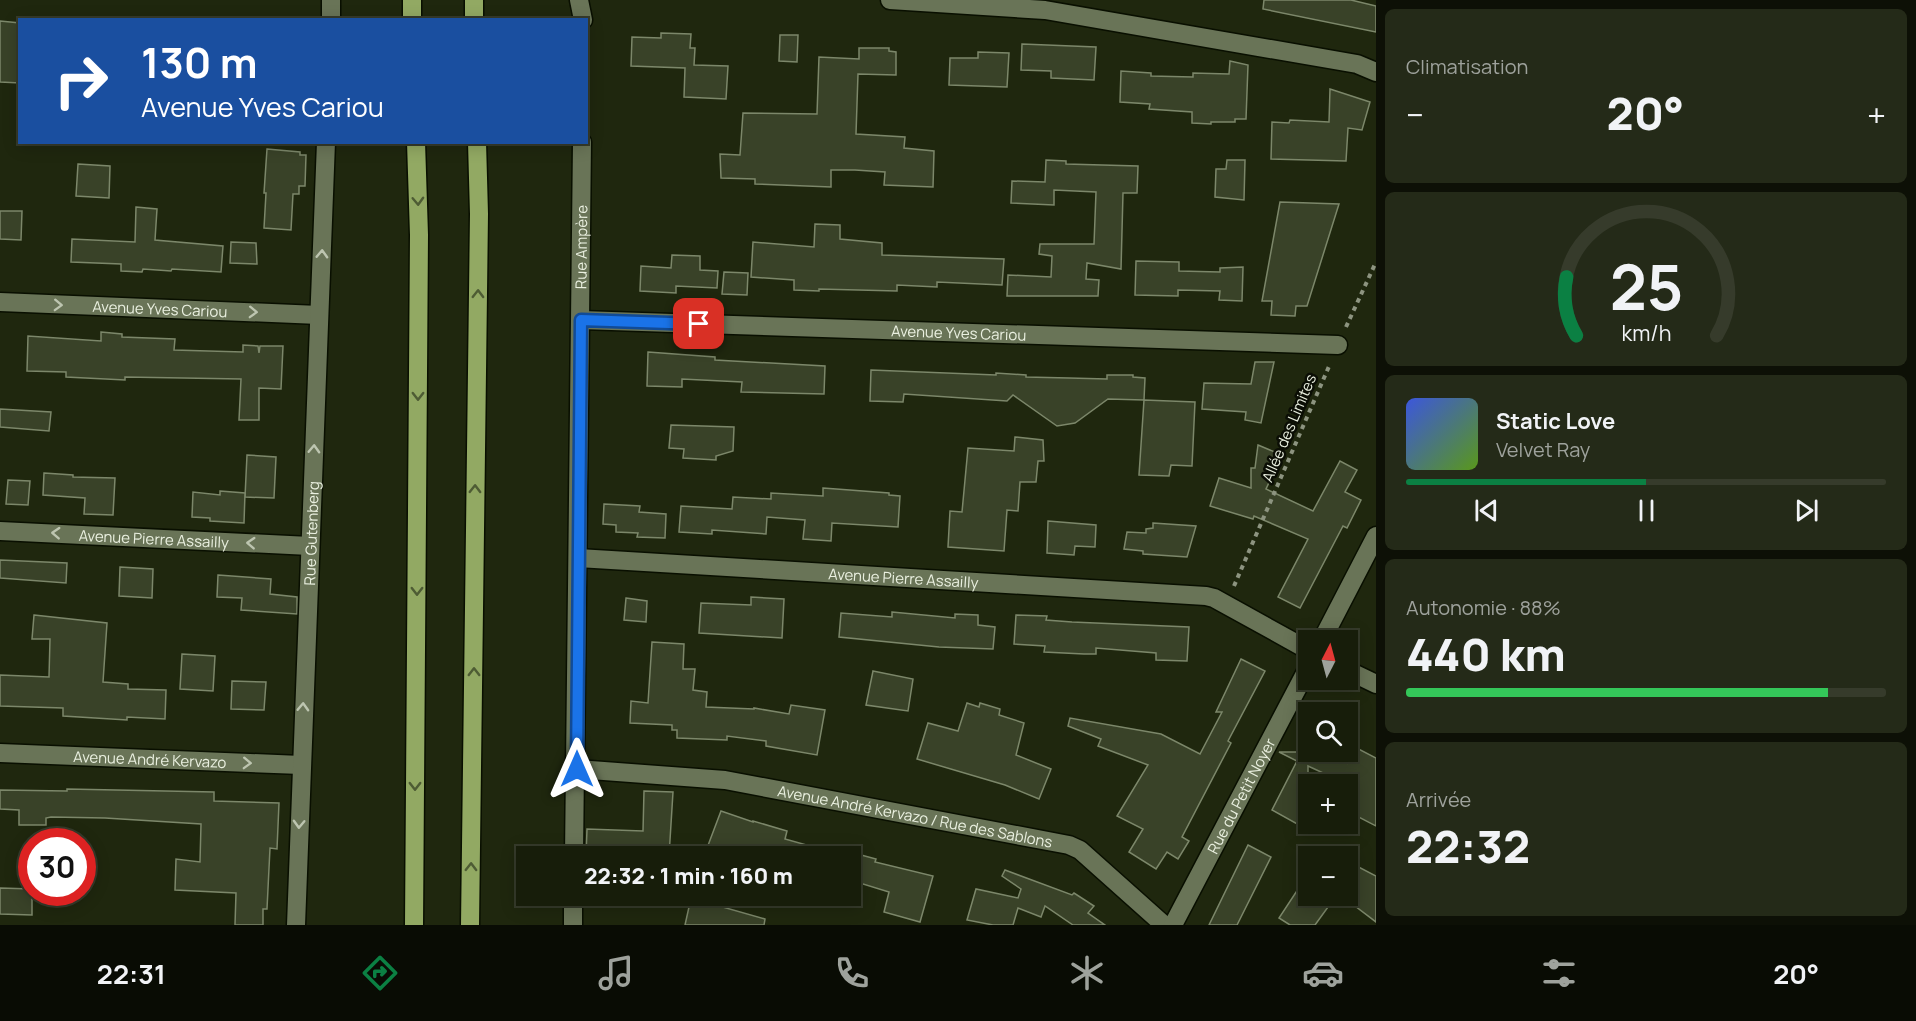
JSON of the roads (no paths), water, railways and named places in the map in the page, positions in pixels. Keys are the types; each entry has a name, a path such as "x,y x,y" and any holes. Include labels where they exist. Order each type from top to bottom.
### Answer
{"highway":[{"path":"414,925 419,247 416,144"},
{"path":"470,925 479,214 477,144"}],"street":[{"path":"331,0 331,18"},
{"path":"579,0 583,18"},
{"path":"890,0 1006,4 1357,64 1376,72"},
{"name":"Rue Gutenberg","path":"296,925 326,144"},
{"name":"Rue Ampère","path":"574,846 577,769 582,144"},
{"name":"Avenue Yves Cariou","path":"0,303 320,315"},
{"name":"Avenue Yves Cariou","path":"581,320 1338,345"},
{"name":"Avenue Pierre Assailly","path":"0,531 310,546"},
{"path":"1327,630 1376,536"},
{"name":"Avenue Pierre Assailly","path":"578,558 1206,596 1226,604 1298,644"},
{"path":"1358,675 1376,684"},
{"name":"Rue du Petit Noyer","path":"1173,925 1298,687"},
{"name":"Avenue André Kervazo","path":"0,753 301,765"},
{"name":"Avenue André Kervazo / Rue des Sablons","path":"577,769 726,780 1069,845 1080,850 1164,925"},
{"path":"573,906 573,925"}]}
